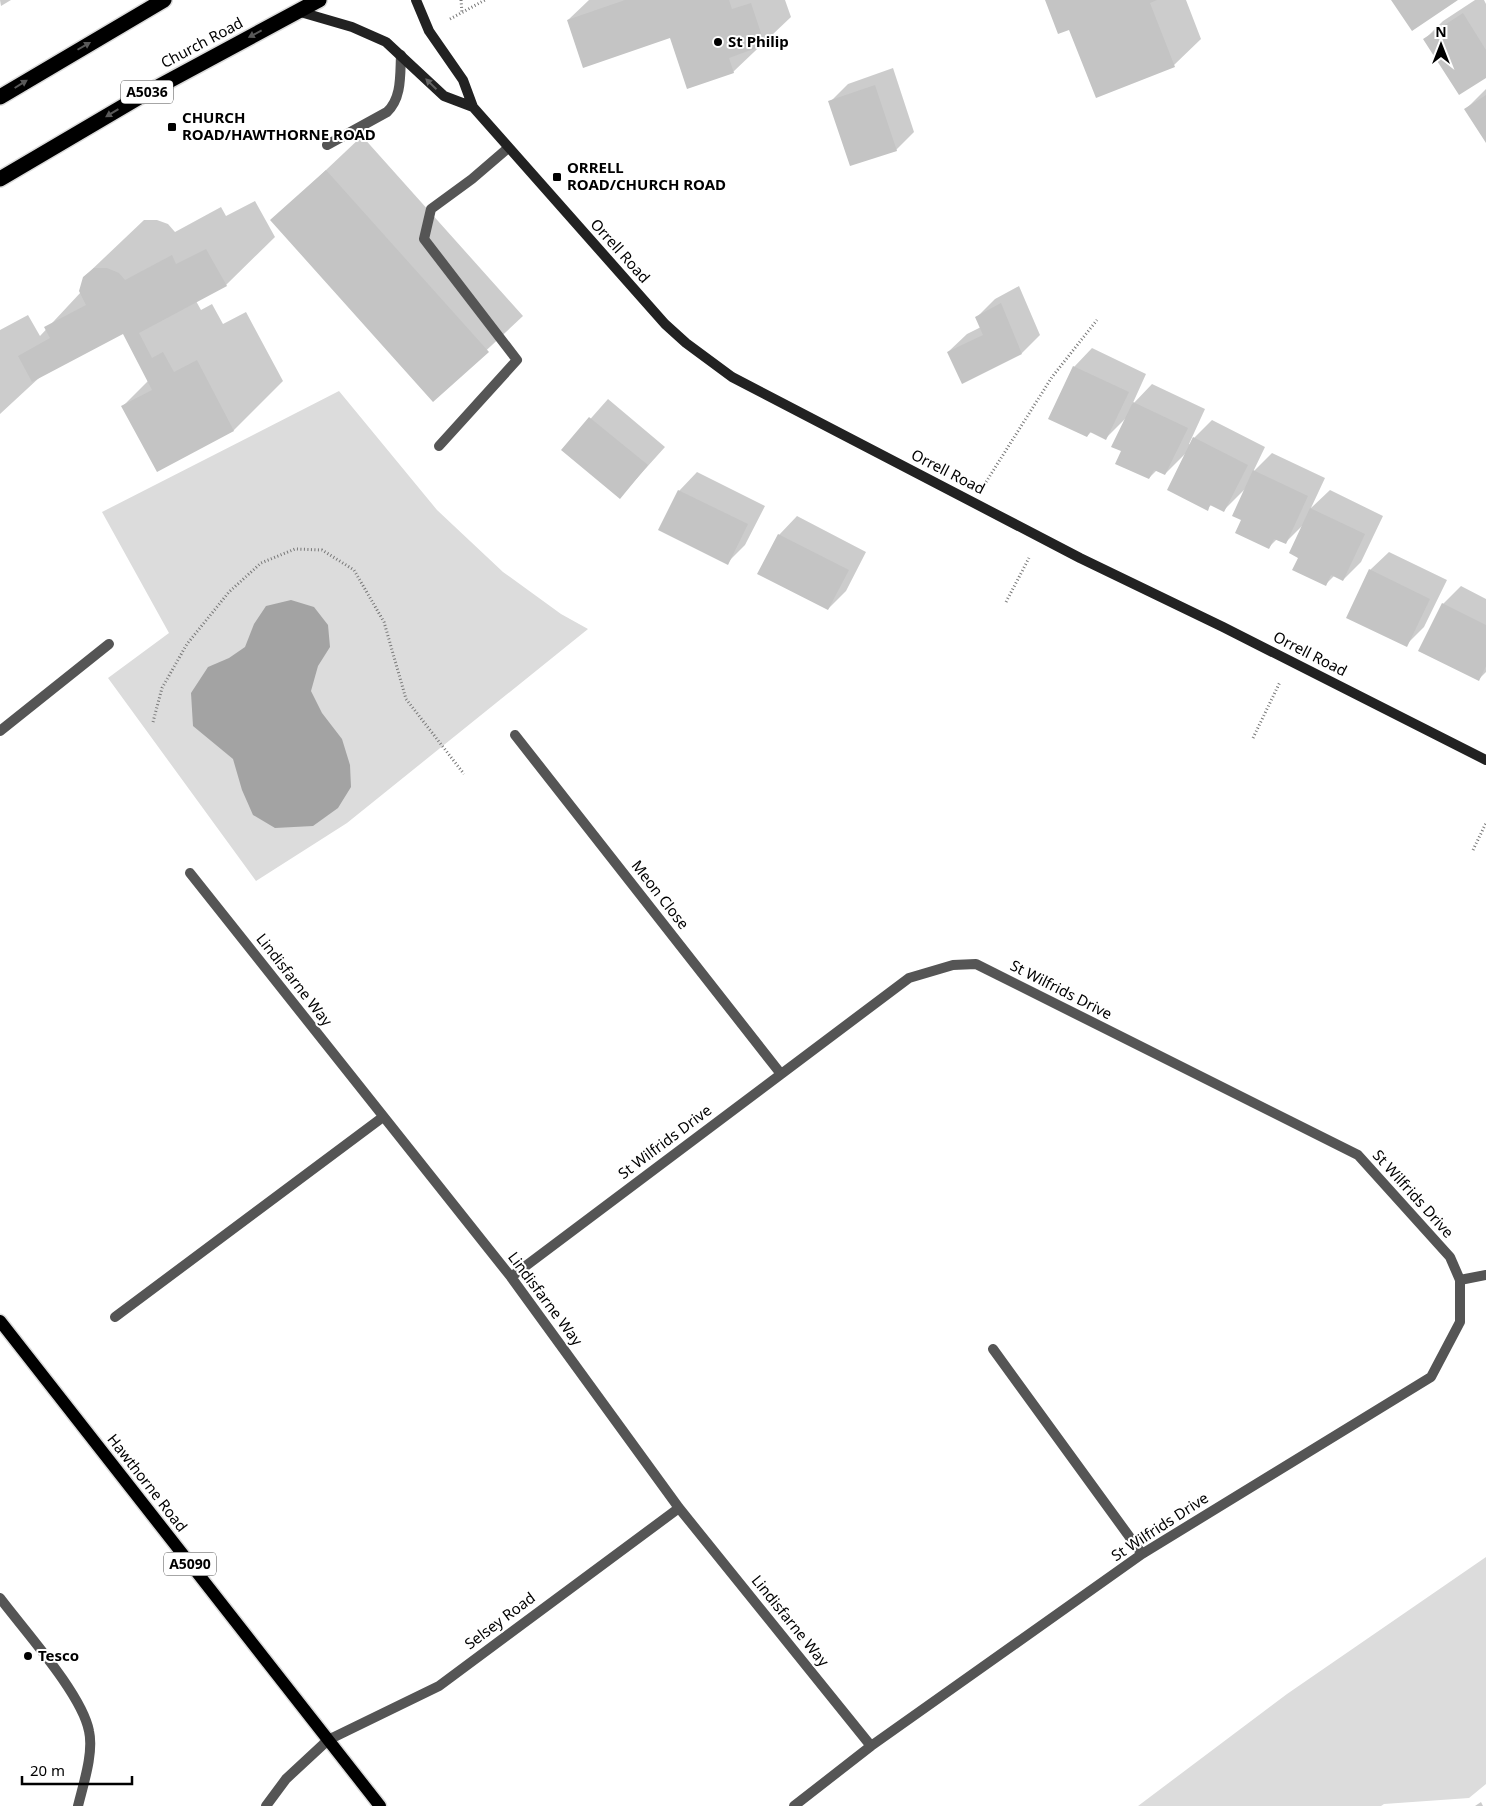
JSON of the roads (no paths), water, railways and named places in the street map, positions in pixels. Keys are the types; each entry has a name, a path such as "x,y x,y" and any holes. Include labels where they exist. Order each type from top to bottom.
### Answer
{"highway":[{"path":"0,97 164,0"},
{"name":"Church Road","path":"0,179 141,96 319,0"}],"main road":[{"name":"Hawthorne Road","path":"0,1321 380,1806"}],"street":[{"name":"Orrell Road","path":"416,0 429,30 463,80 473,108 665,324 686,343 732,378 1040,536 1486,760"},
{"name":"Orrell Road","path":"298,11 371,35 386,42 444,96 473,108"},
{"path":"327,145 387,112 394,106 398,96 401,55"},
{"path":"438,446 517,360 424,239 431,210 472,179 508,148"},
{"path":"0,731 109,644"},
{"name":"Meon Close","path":"515,735 781,1074"},
{"name":"Lindisfarne Way","path":"190,874 511,1277 679,1508 871,1746"},
{"name":"St Wilfrids Drive","path":"511,1277 909,978 953,965 976,964 1358,1155 1450,1257 1460,1280 1460,1322 1431,1377 1142,1554 871,1746 794,1806"},
{"path":"114,1317 384,1117"},
{"path":"1460,1280 1486,1275"},
{"path":"993,1349 1142,1554"},
{"name":"Selsey Road","path":"266,1806 286,1779 328,1740 438,1686 679,1508"},
{"path":"0,1598 73,1694 89,1731 88,1765 78,1806"}],"place":[{"name":"St Philip","path":"718,42"},
{"name":"CHURCH ROAD/HAWTHORNE ROAD","path":"172,127"},
{"name":"ORRELL ROAD/CHURCH ROAD","path":"557,177"},
{"name":"Tesco","path":"28,1656"}]}
